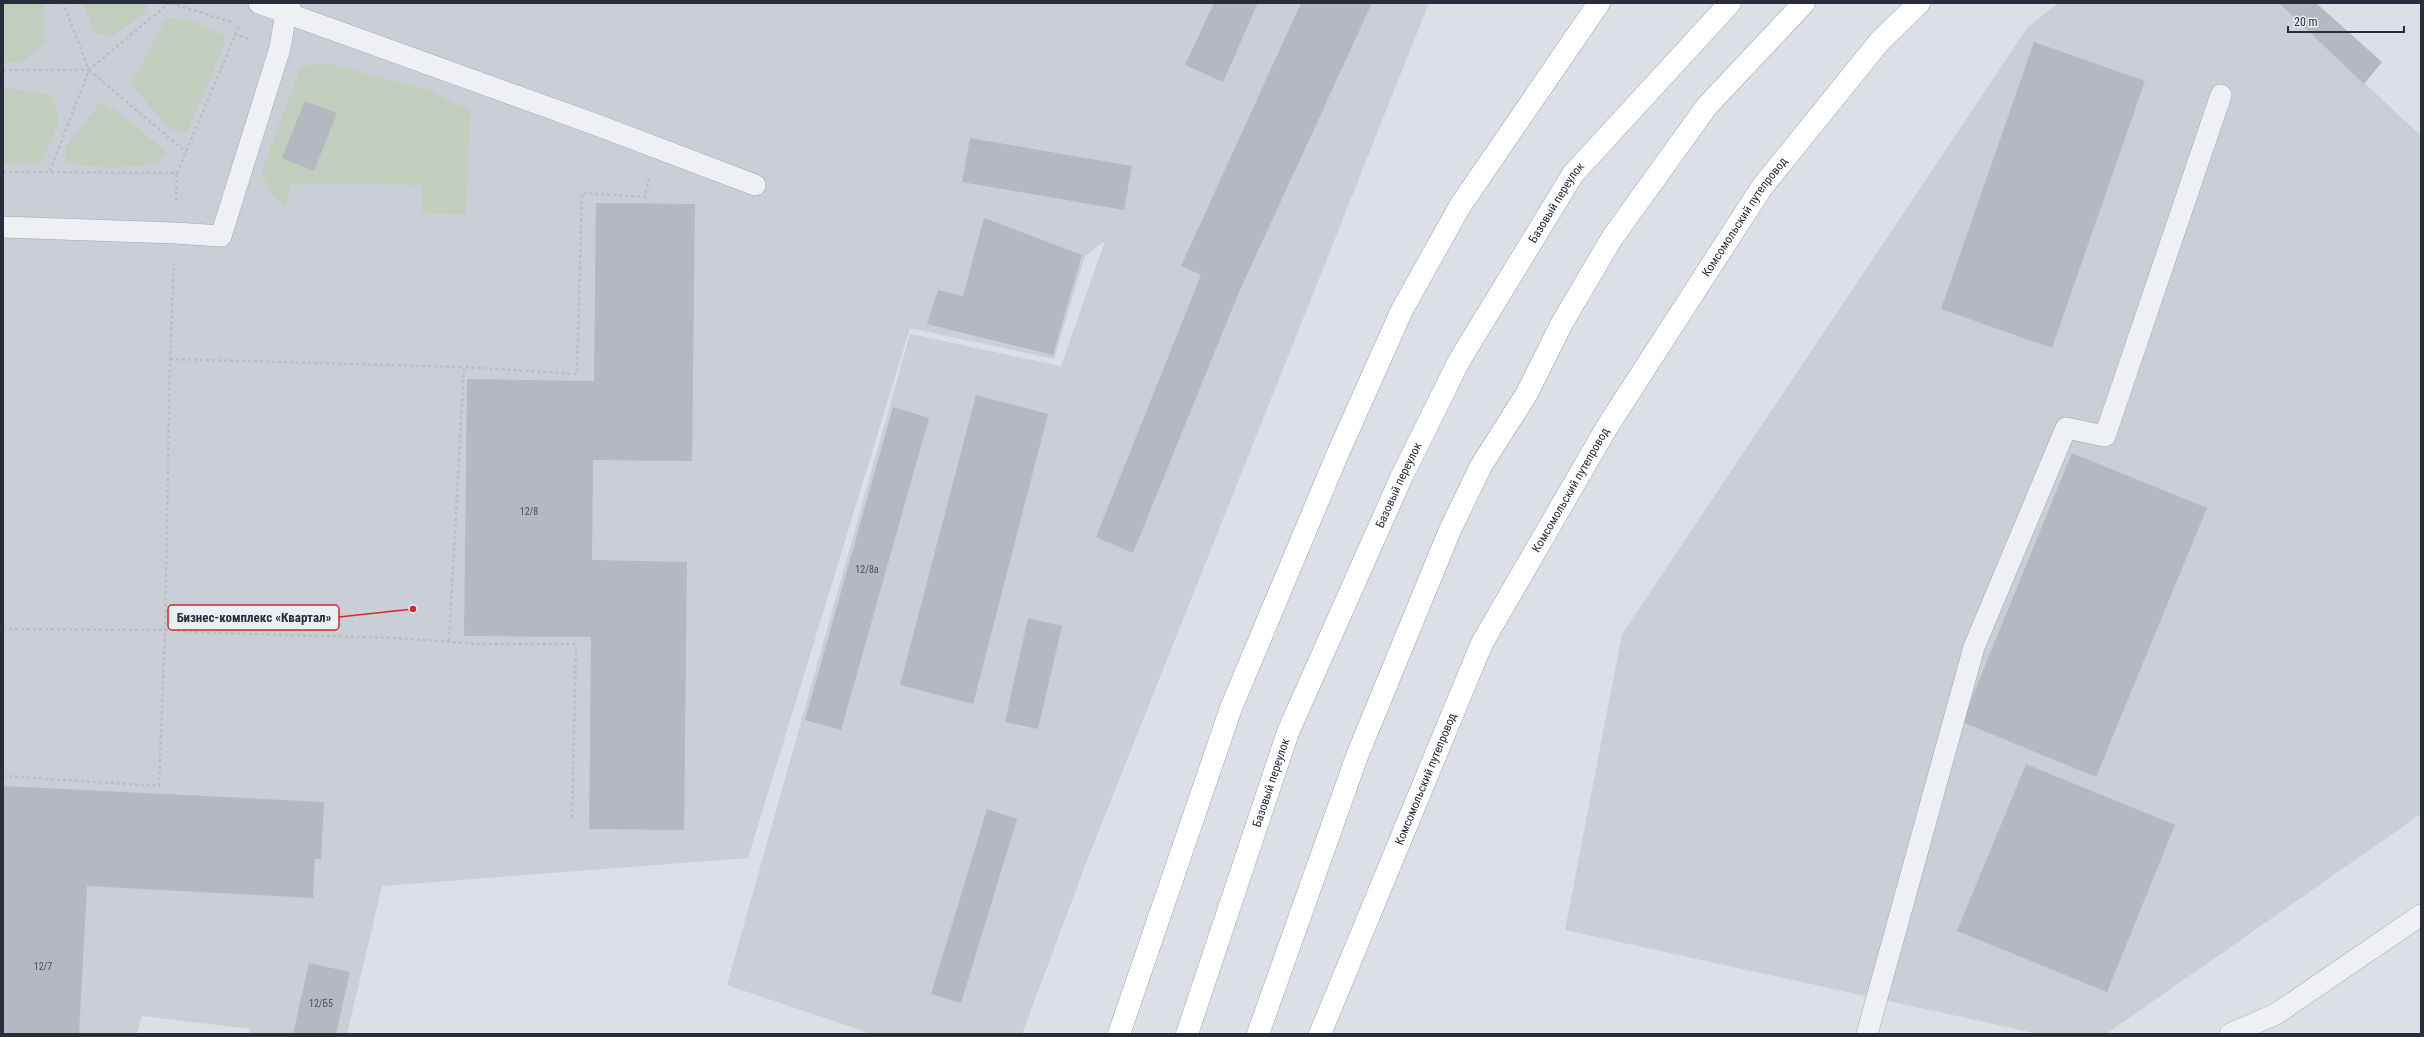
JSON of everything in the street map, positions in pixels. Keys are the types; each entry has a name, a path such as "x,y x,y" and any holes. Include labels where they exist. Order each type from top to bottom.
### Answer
{"main road":[{"path":"1119,1034 1231,708 1341,446 1402,310 1460,206 1600,3"},
{"name":"Базовый переулок","path":"1187,1034 1288,732 1401,478 1459,361 1573,174 1730,3"},
{"path":"1258,1034 1357,756 1450,530 1481,466 1526,393 1562,323 1612,238 1706,106 1804,3"},
{"name":"Комсомольский путепровод","path":"1320,1034 1482,643 1607,427 1762,187 1880,41 1919,3"}],"lane":[{"path":"259,3 288,7 755,185"},
{"path":"3,227 175,232 221,236 280,48 288,7"},
{"path":"1867,1034 1974,647 2066,428 2105,436 2221,95"},
{"path":"2230,1034 2276,1014 2421,915"}],"path":[{"path":"64,3 89,70 187,152"},
{"path":"3,776 159,786 165,630 170,359 177,173 239,24 170,3 89,70 50,172"},
{"path":"3,70 89,70"},
{"path":"3,172 177,173"},
{"path":"170,359 464,367 577,374 582,193 645,197 650,174"},
{"path":"450,641 464,367"},
{"path":"3,629 165,630 450,641 480,644 576,644 572,818"}],"shaded area":[{"path":"3,3 1429,3 1091,850 1022,1034 872,1034 727,985 910,334 1061,366 1105,241 1085,256 1054,359 910,328 748,858 382,886 347,1034 250,1034 251,1029 142,1016 137,1034 3,1034"},
{"path":"2058,3 2279,3 2421,136 2421,814 2106,1034 2039,1034 1565,930 1622,634 2028,27"}],"green space":[{"path":"3,3 43,3 45,43 21,63 3,62"},
{"path":"84,3 145,3 147,8 144,14 111,37 93,32"},
{"path":"166,18 191,21 224,35 224,46 188,130 176,132 169,129 131,84"},
{"path":"325,63 425,89 470,110 466,214 423,213 421,185 291,184 286,207 272,195 261,173 301,66"},
{"path":"3,87 50,95 59,117 53,137 40,164 3,164"},
{"path":"100,103 116,111 166,151 159,163 137,166 98,167 65,161 65,148"}],"building":[{"path":"1214,3 1258,3 1223,82 1185,65"},
{"path":"1301,3 1372,3 1239,292 1133,553 1096,537 1201,275 1181,266"},
{"path":"2279,3 2316,3 2382,62 2364,84"},
{"path":"2034,42 2145,81 2052,348 1941,309"},
{"path":"305,101 337,113 314,171 282,158"},
{"path":"970,138 1132,166 1124,210 962,182"},
{"path":"596,203 695,204 692,461 593,460 592,560 687,562 684,830 589,829 591,637 464,636 467,379 594,381"},
{"path":"984,218 1082,255 1053,355 927,324 938,290 963,296"},
{"path":"976,395 1048,414 973,704 900,685"},
{"path":"893,407 929,418 841,730 805,720"},
{"path":"2072,453 2207,508 2096,777 1962,722"},
{"path":"1028,618 1062,626 1038,729 1005,722"},
{"path":"2026,764 2175,825 2107,992 1957,931"},
{"path":"3,786 324,802 321,859 315,859 313,898 87,886 79,1034 3,1034"},
{"path":"987,809 1017,819 961,1003 931,994"},
{"path":"309,963 350,972 336,1034 293,1034"}],"place":[{"name":"Бизнес-комплекс «Квартал»","path":"413,609"}]}
